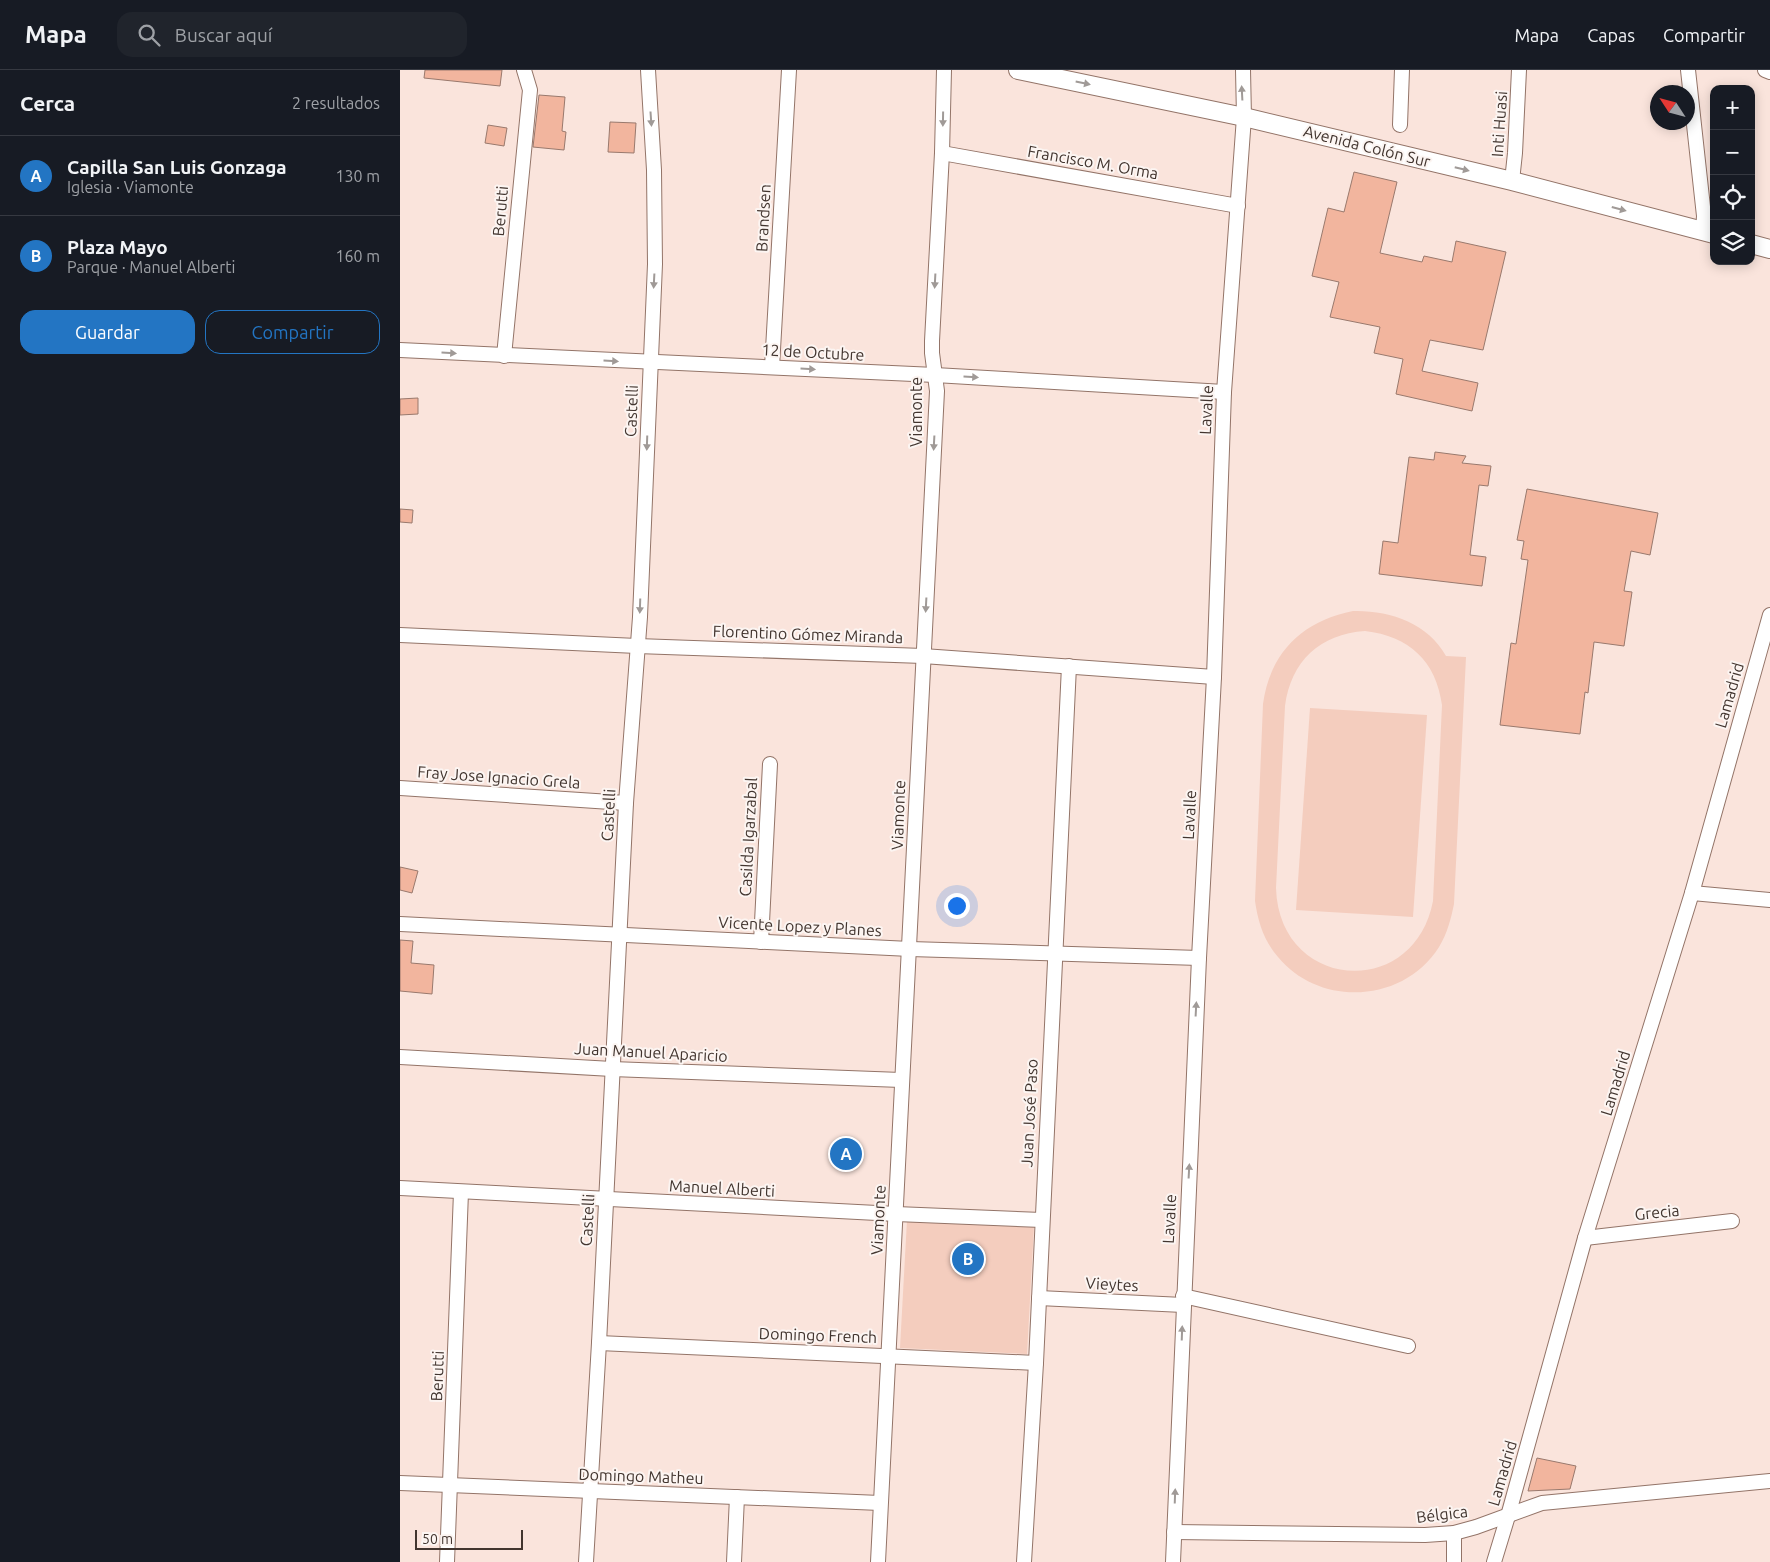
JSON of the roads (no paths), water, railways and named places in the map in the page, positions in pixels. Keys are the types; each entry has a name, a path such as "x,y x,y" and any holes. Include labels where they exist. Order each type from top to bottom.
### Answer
{"main road":[{"name":"Avenida Colón Sur","path":"1018,70 1244,117 1512,181 1708,233"},
{"path":"1755,245 1770,248"}],"street":[{"name":"Berutti","path":"504,356 530,90 524,70"},
{"name":"Castelli","path":"586,1562 626,803 640,616 651,362 655,264 654,189 648,70"},
{"name":"Brandsen","path":"772,368 789,70"},
{"name":"Viamonte","path":"878,1562 937,391 932,341 942,153 944,70"},
{"name":"Lavalle","path":"1173,1562 1183,1300 1214,677 1224,392 1244,117 1242,70"},
{"path":"1400,125 1402,70"},
{"name":"Inti Huasi","path":"1512,181 1519,70"},
{"path":"1688,70 1704,216 1708,233"},
{"path":"1765,70 1770,72"},
{"name":"Francisco M. Orma","path":"942,153 1238,206"},
{"name":"12 de Octubre","path":"400,350 934,375 1224,392"},
{"name":"Lamadrid","path":"1494,1562 1585,1238 1763,663 1770,615"},
{"name":"Florentino Gómez Miranda","path":"400,634 637,646 923,656 1214,677"},
{"name":"Juan José Paso","path":"1024,1562 1036,1363 1069,666"},
{"name":"Casilda Igarzabal","path":"761,942 770,764"},
{"name":"Fray Jose Ignacio Grela","path":"400,788 626,803"},
{"path":"1692,893 1770,900"},
{"name":"Vicente Lopez y Planes","path":"400,924 910,949 1199,958"},
{"name":"Juan Manuel Aparicio","path":"400,1057 612,1069 901,1080"},
{"name":"Manuel Alberti","path":"400,1188 1042,1220"},
{"name":"Berutti","path":"447,1562 461,1192"},
{"name":"Grecia","path":"1585,1238 1732,1221"},
{"name":"Vieytes","path":"1039,1298 1183,1300 1408,1346"},
{"name":"Domingo French","path":"599,1343 1036,1363"},
{"name":"Bélgica","path":"1174,1532 1425,1535 1454,1533 1542,1503 1770,1480"},
{"name":"Domingo Matheu","path":"400,1483 880,1503"},
{"path":"734,1562 737,1497"},
{"path":"1454,1533 1454,1562"}],"place":[{"name":"Capilla San Luis Gonzaga","path":"846,1154"},
{"name":"Plaza Mayo","path":"968,1259"}]}
